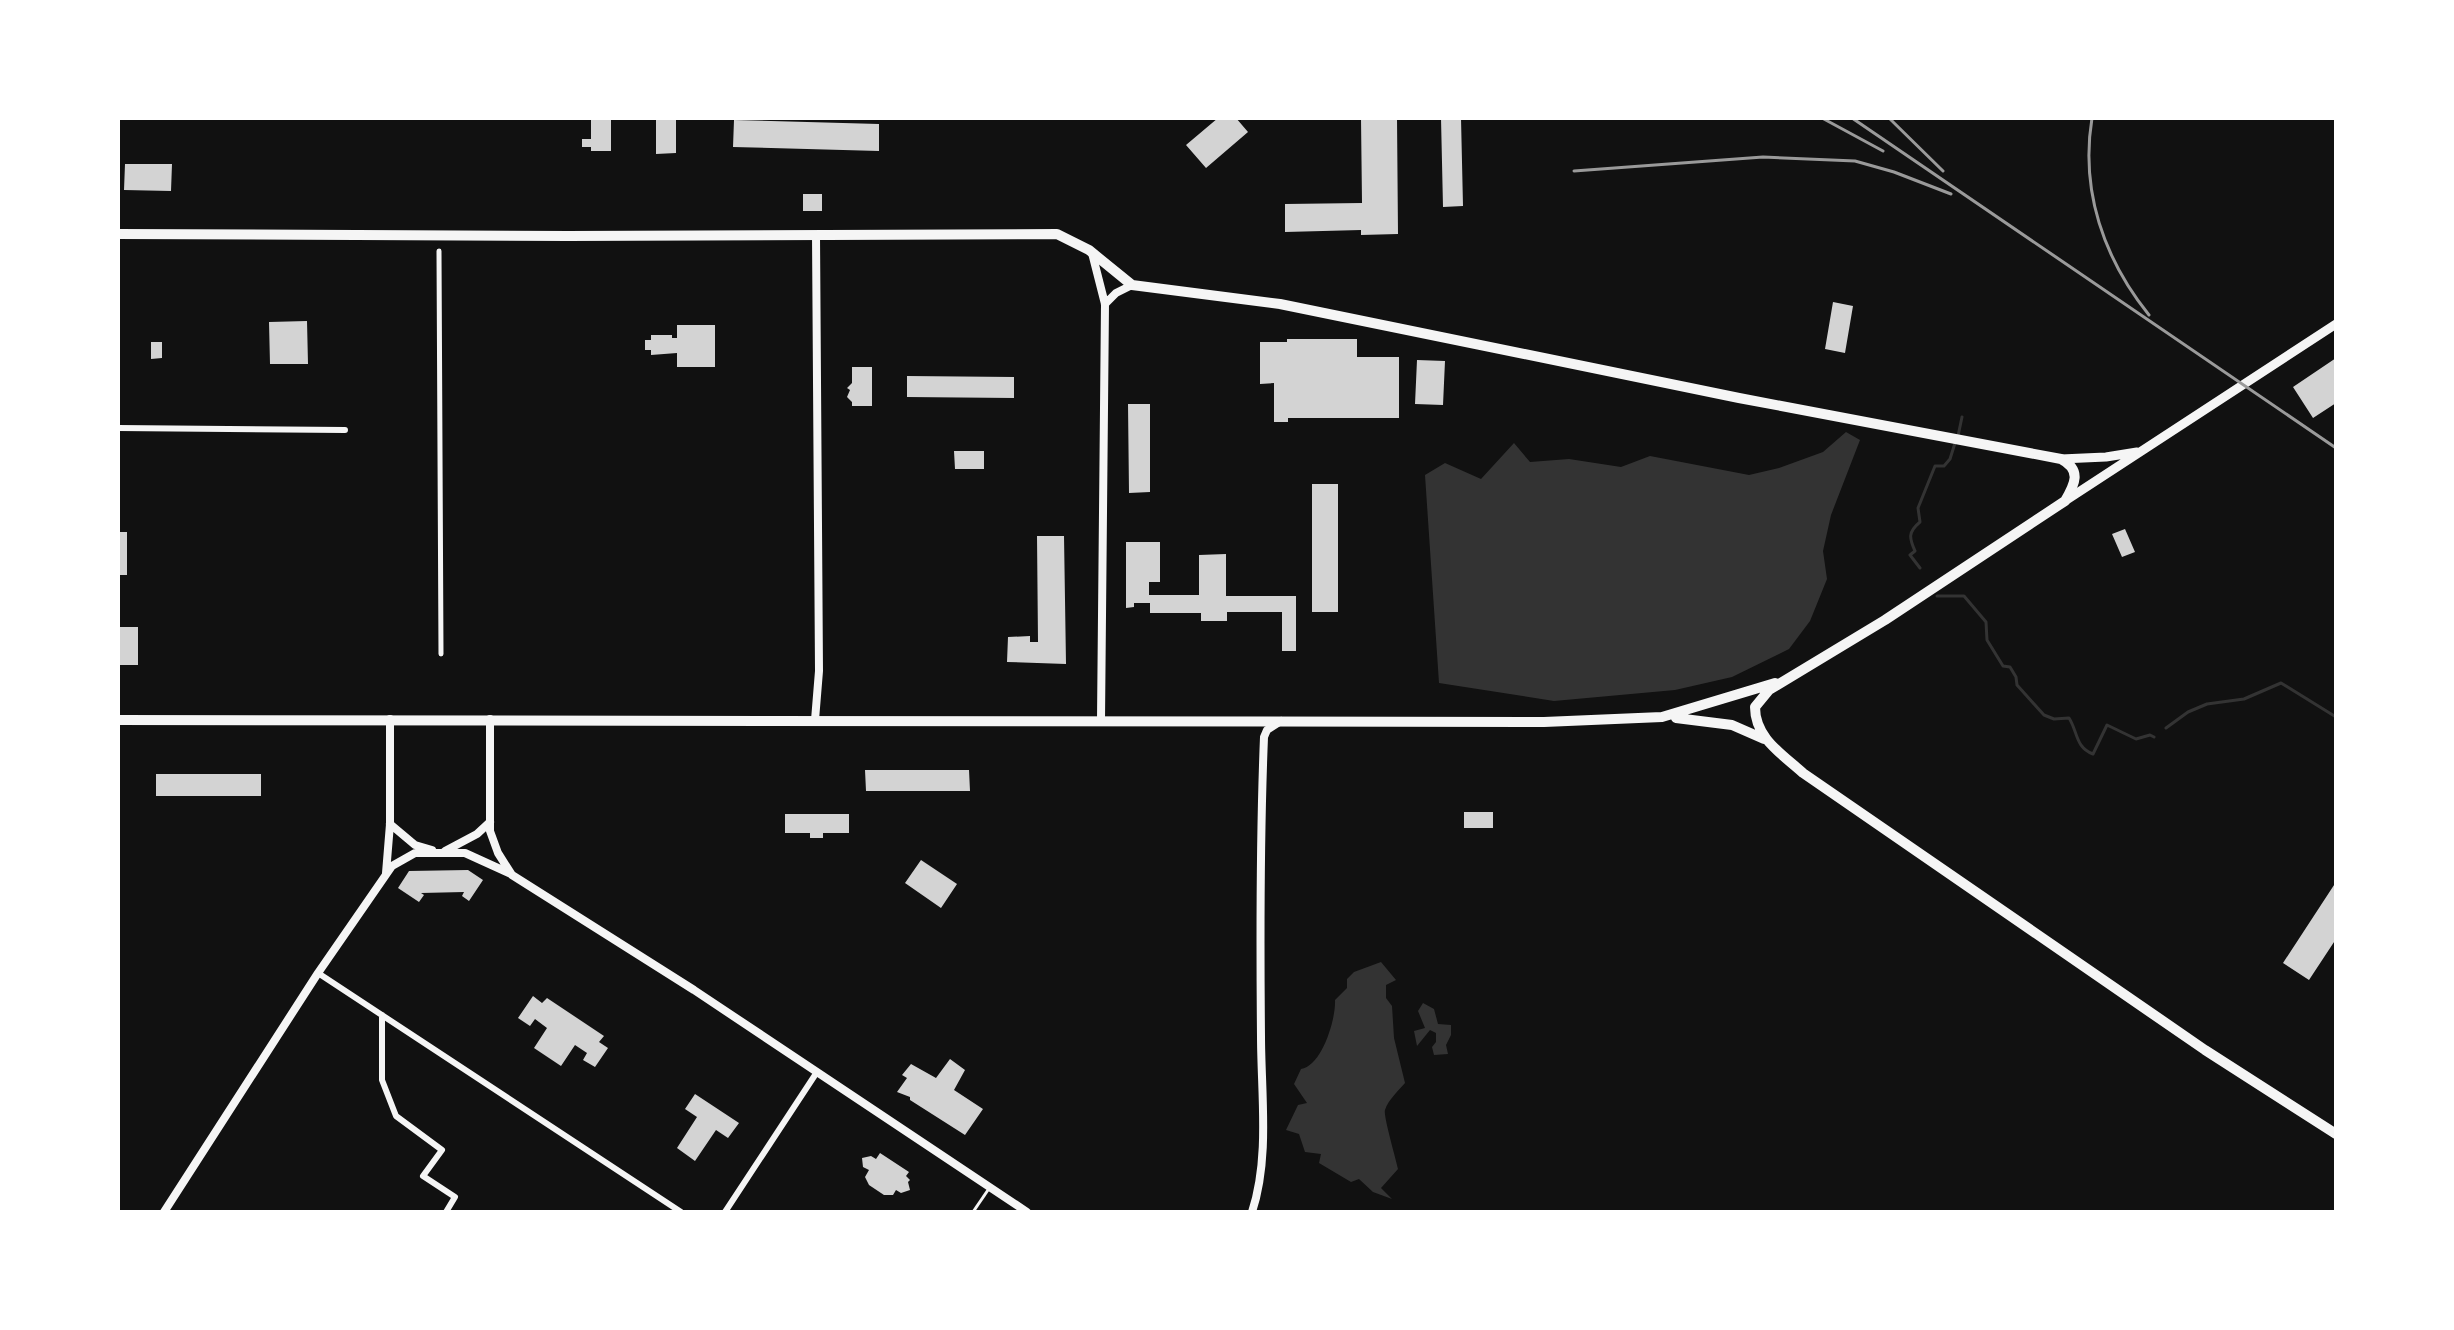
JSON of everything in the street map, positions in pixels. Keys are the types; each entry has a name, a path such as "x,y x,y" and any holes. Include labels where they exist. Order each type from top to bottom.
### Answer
{"main road":[{"path":"118,234 1044,233 1070,239 1132,285 1280,304 1724,395 2061,459 2106,457 2143,450"},
{"path":"1766,740 1755,718 1755,707 1769,690 1885,620 2336,324"},
{"path":"2061,459 2076,471 2076,480 2065,501"},
{"path":"1662,717 1784,680"},
{"path":"118,720 1544,722 1696,718 1732,725 1766,740 1803,773 2205,1050 2336,1134"}],"street":[{"path":"815,720 819,671 816,235"},
{"path":"439,251 441,654"},
{"path":"1092,253 1105,304 1101,720"},
{"path":"1105,304 1116,293 1132,285"},
{"path":"118,428 345,430"},
{"path":"386,873 390,824 390,719"},
{"path":"490,719 490,831 498,853 512,875"},
{"path":"1244,720 1261,730 1264,737"},
{"path":"1252,1212 1259,1187 1261,1135 1260,880 1264,737 1267,730 1282,721"},
{"path":"390,824 415,845 440,853 466,841 490,822"},
{"path":"164,1212 386,873 407,856 440,853 465,853 512,875 694,990 1027,1212"},
{"path":"318,973 681,1212"},
{"path":"382,1015 382,1080 396,1116 442,1150 423,1176 455,1197 446,1212"},
{"path":"725,1212 817,1072"}],"lane":[{"path":"973,1212 991,1187"}],"shaded area":[{"path":"1846,432 1860,440 1831,515 1823,551 1827,579 1810,621 1789,649 1732,677 1675,690 1554,701 1439,683 1425,475 1445,463 1481,479 1514,443 1530,462 1569,459 1621,467 1650,456 1749,475 1823,452"},
{"path":"1381,962 1396,980 1386,985 1386,998 1392,1006 1394,1038 1405,1083 1385,1110 1398,1169 1381,1188 1392,1199 1373,1192 1359,1179 1351,1182 1319,1163 1321,1154 1305,1152 1299,1134 1286,1130 1298,1105 1307,1103 1294,1084 1301,1069 1309,1066 1321,1051 1330,1029 1335,1000 1347,988 1347,979 1354,972"},
{"path":"1423,1003 1434,1009 1438,1024 1451,1025 1451,1035 1446,1045 1448,1054 1434,1055 1432,1047 1436,1042 1436,1033 1430,1030 1417,1046 1414,1031 1425,1028 1418,1011"}],"building":[{"path":"591,118 611,118 611,151 591,151 591,147 582,147 582,139 591,139"},
{"path":"656,118 676,118 676,153 656,154"},
{"path":"1218,118 1236,118 1248,132 1206,168 1186,145"},
{"path":"1361,118 1397,118 1398,234 1361,235 1361,230 1285,232 1285,204 1362,203"},
{"path":"1441,118 1461,118 1463,206 1443,207"},
{"path":"734,120 879,124 879,151 733,147"},
{"path":"125,164 172,164 171,191 124,190"},
{"path":"803,194 822,194 822,211 803,211"},
{"path":"1833,302 1853,306 1845,353 1825,349"},
{"path":"307,321 308,364 270,364 269,322"},
{"path":"677,325 715,325 715,367 677,367 677,353 651,355 651,350 645,350 645,340 651,340 651,335 672,335 672,338 677,338"},
{"path":"1287,339 1357,339 1357,357 1399,357 1399,418 1288,418 1288,422 1274,422 1274,383 1260,384 1260,342 1287,342"},
{"path":"151,342 162,342 162,358 151,359"},
{"path":"2336,358 2336,403 2313,418 2293,387"},
{"path":"1417,360 1445,361 1443,405 1415,404"},
{"path":"852,367 872,367 872,406 852,406 847,397 850,390 847,388 852,383"},
{"path":"907,376 1014,377 1014,398 907,397"},
{"path":"1128,404 1150,404 1150,492 1129,493"},
{"path":"954,451 984,451 984,469 955,469"},
{"path":"1312,484 1338,484 1338,612 1312,612"},
{"path":"2125,529 2135,552 2122,557 2112,534"},
{"path":"118,532 127,532 127,575 118,575"},
{"path":"1037,536 1064,536 1066,664 1007,662 1008,637 1030,636 1030,642 1038,642"},
{"path":"1126,542 1160,542 1160,582 1149,582 1149,595 1199,595 1199,555 1226,554 1226,596 1296,596 1296,651 1282,651 1282,612 1227,612 1227,621 1201,621 1201,613 1150,613 1150,603 1134,603 1134,607 1126,608"},
{"path":"118,627 138,627 138,665 118,665"},
{"path":"865,770 969,770 970,791 866,791"},
{"path":"156,774 261,774 261,796 156,796"},
{"path":"1464,812 1493,812 1493,828 1464,828"},
{"path":"785,814 849,814 849,833 823,833 823,838 810,838 810,833 785,833"},
{"path":"921,860 957,884 941,908 905,883"},
{"path":"468,870 483,880 469,901 462,896 464,892 421,893 424,895 419,902 398,888 409,871"},
{"path":"2336,882 2336,939 2309,980 2283,963"},
{"path":"533,996 542,1003 547,998 604,1036 599,1042 608,1048 595,1067 583,1060 587,1053 575,1045 561,1066 534,1048 547,1028 535,1019 530,1026 518,1018"},
{"path":"950,1059 965,1070 954,1090 983,1109 965,1135 910,1100 910,1097 897,1092 907,1078 902,1075 911,1064 936,1078"},
{"path":"695,1094 739,1123 728,1138 716,1130 695,1161 677,1148 697,1117 685,1109"},
{"path":"880,1153 909,1172 906,1176 910,1180 910,1190 901,1193 896,1190 893,1195 884,1195 869,1185 865,1177 869,1170 863,1167 862,1158 871,1156 876,1159"}],"waterway":[{"path":"1958,436 1962,417"},
{"path":"1920,568 1910,555 1915,551 1912,532 1920,522 1918,508 1935,466 1944,466 1955,443"},
{"path":"1937,596 1964,596 1986,622 1987,640 2003,666 2010,667 2017,685 2044,715 2054,719 2069,718 2087,751 2093,754 2107,725 2136,739 2150,735 2154,737"},
{"path":"2166,728 2188,712 2207,704 2244,699 2281,683 2336,717"}],"railway":[{"path":"1822,118 1883,151"},
{"path":"1852,118 2336,448"},
{"path":"1889,118 1943,171"},
{"path":"2092,118 2090,172 2099,223 2119,271 2149,315"},
{"path":"1574,171 1763,157 1855,161 1951,194"}]}
